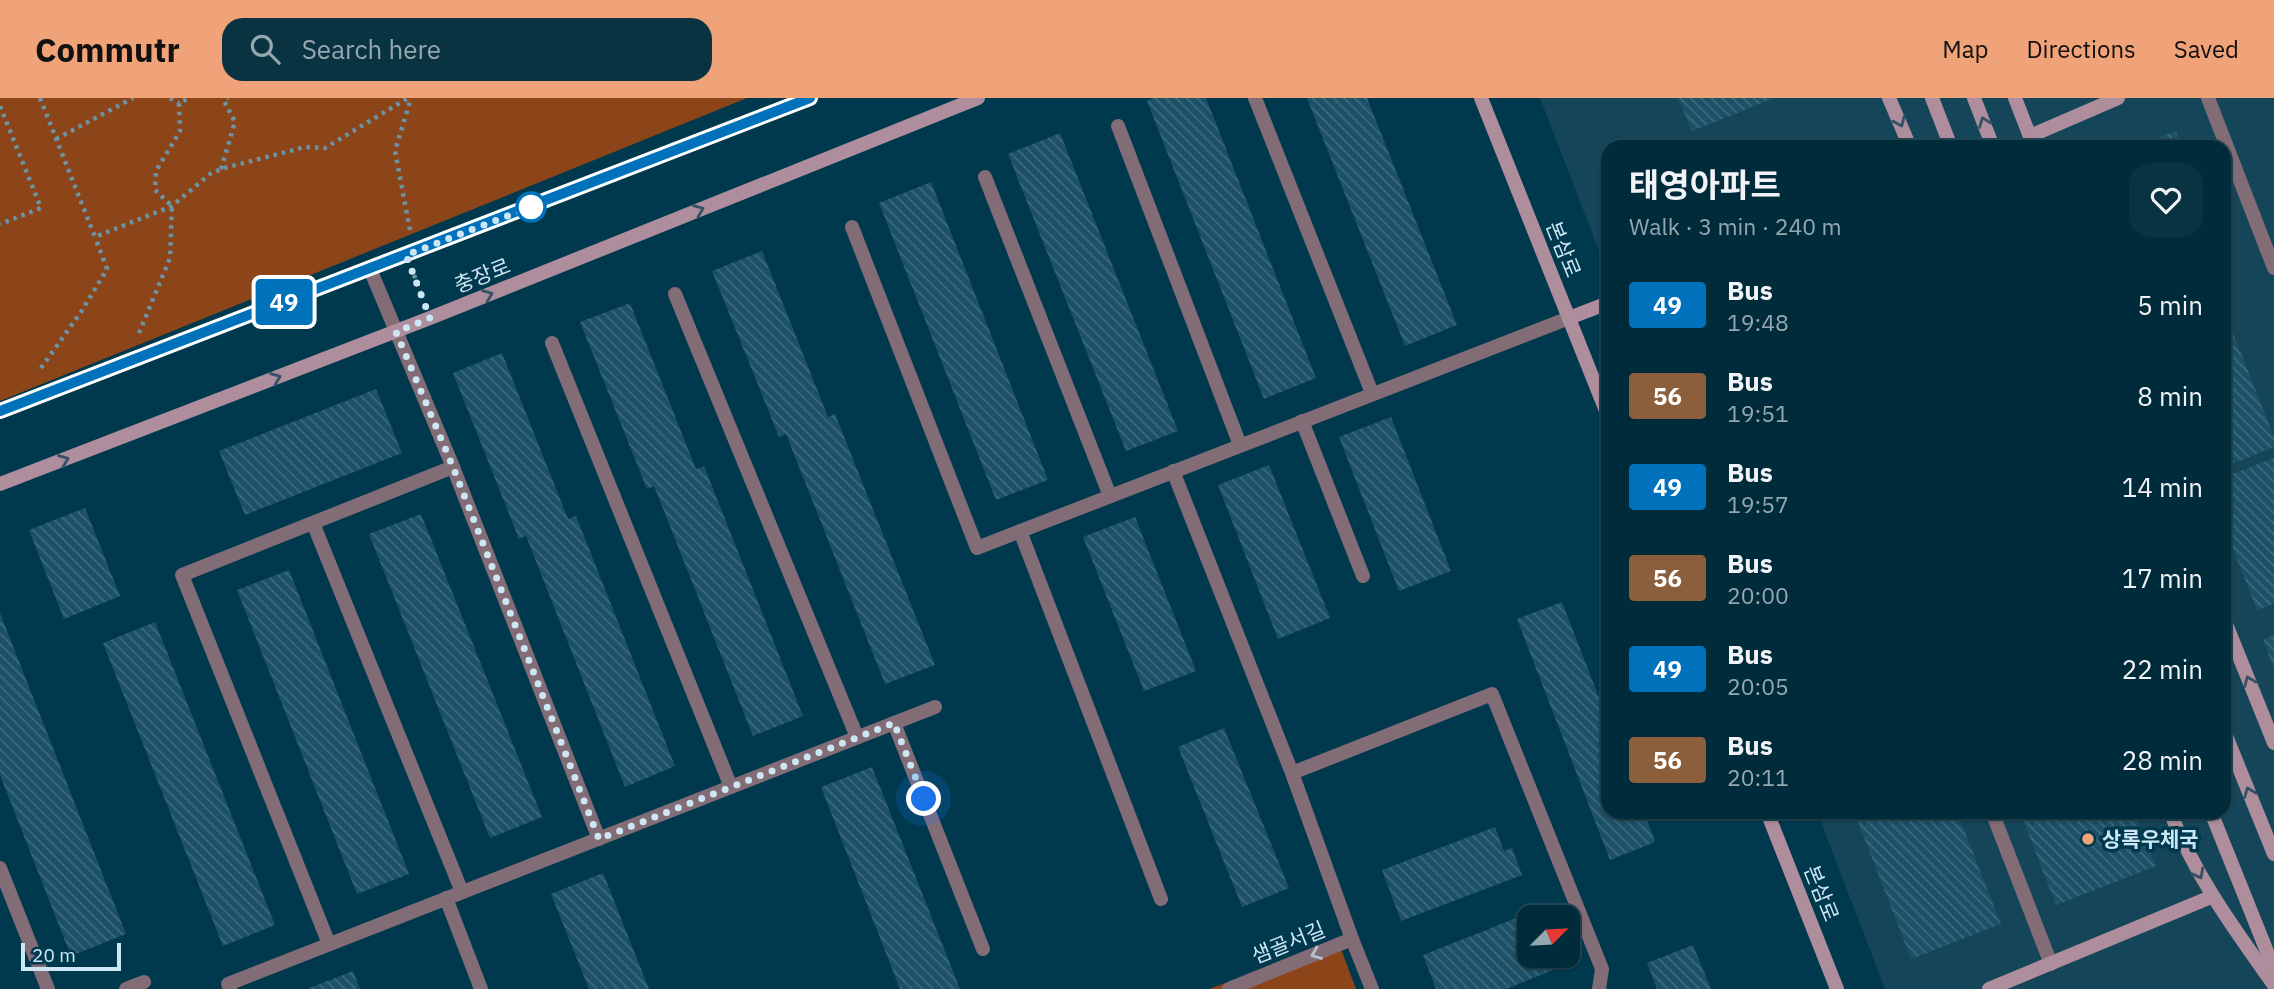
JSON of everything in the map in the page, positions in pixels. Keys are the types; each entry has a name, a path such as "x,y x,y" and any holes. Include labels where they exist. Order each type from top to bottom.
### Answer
{"street":[{"path":"0,411 810,98"},
{"name":"충장로","path":"0,484 396,332 978,98"},
{"path":"1255,98 1373,393"},
{"name":"본삼로","path":"1481,98 1601,398"},
{"path":"1889,98 1907,140"},
{"path":"1932,98 1948,140"},
{"path":"1974,98 1990,140"},
{"path":"2015,98 2032,140"},
{"path":"2034,140 2118,98"},
{"path":"2208,98 2224,140"},
{"path":"1118,126 1240,445"},
{"path":"2231,157 2274,268"},
{"path":"985,177 1110,496"},
{"path":"852,227 977,548 1601,306"},
{"path":"370,269 453,467 599,839"},
{"path":"675,294 857,737"},
{"path":"552,343 731,787"},
{"path":"1302,421 1363,576"},
{"path":"329,944 182,575 453,467"},
{"path":"1173,471 1292,773 1352,939"},
{"path":"313,523 462,892"},
{"path":"1020,531 1161,899"},
{"path":"2231,636 2274,743"},
{"path":"1292,773 1492,694 1602,969 1599,989"},
{"path":"230,989 228,984 935,707"},
{"path":"894,723 983,949"},
{"path":"2231,748 2274,854"},
{"name":"본삼로","path":"1770,819 1838,989"},
{"path":"1995,819 2052,964"},
{"path":"2174,819 2183,845 2211,897 2274,985"},
{"path":"2214,819 2274,969"},
{"path":"0,868 48,989"},
{"path":"1989,989 2211,897"},
{"path":"446,898 481,989"},
{"name":"샘골서길","path":"1229,989 1352,939 1372,989"},
{"path":"126,989 144,982"}],"path":[{"path":"29,400 26,390 82,312 107,269 40,98"},
{"path":"56,139 133,98"},
{"path":"170,98 179,103"},
{"path":"179,103 189,98"},
{"path":"217,98 226,99 236,122 221,169"},
{"path":"95,237 172,206 210,174 221,169 305,147 325,148 410,98"},
{"path":"410,98 395,151 410,234 406,255 430,318"},
{"path":"137,359 133,347 170,258 172,206 155,190 156,172 180,131 179,103"},
{"path":"0,106 41,208 0,225"}],"shaded area":[{"path":"0,98 747,98 0,401"},
{"path":"1540,98 2274,98 2274,989 1885,989 1820,819 2231,819 2231,140 1601,140 1601,256"},
{"path":"1338,941 1356,989 1209,989"}],"building":[{"path":"1153,98 1206,98 1316,378 1264,399 1147,101"},
{"path":"1307,98 1367,98 1457,325 1405,346"},
{"path":"1678,98 1774,98 1692,131"},
{"path":"2176,131 2179,140 2154,140"},
{"path":"1060,133 1178,431 1126,451 1008,154"},
{"path":"931,182 1048,480 996,500 879,203"},
{"path":"762,251 828,417 835,414 935,665 885,684 786,434 779,437 712,271"},
{"path":"630,303 696,469 704,466 803,716 753,736 654,486 647,489 580,322"},
{"path":"2231,328 2274,437 2274,447 2231,464"},
{"path":"502,353 568,519 576,516 675,766 625,787 526,536 519,539 453,373"},
{"path":"376,389 402,453 245,515 219,451"},
{"path":"1391,417 1451,571 1399,591 1339,437"},
{"path":"2274,458 2274,604 2257,610 2231,544 2231,474"},
{"path":"1269,465 1330,618 1278,639 1218,485"},
{"path":"85,508 120,596 64,619 29,530"},
{"path":"421,514 542,817 490,838 369,534"},
{"path":"1135,517 1196,671 1144,691 1083,537"},
{"path":"289,570 409,874 357,894 237,590"},
{"path":"1562,602 1601,703 1601,819 1647,819 1655,842 1610,860 1517,619"},
{"path":"0,613 126,934 71,956 0,775"},
{"path":"155,622 275,925 223,946 103,643"},
{"path":"2274,635 2274,669 2263,640"},
{"path":"1224,728 1289,888 1242,907 1178,747"},
{"path":"872,767 960,989 900,989 821,787"},
{"path":"1857,819 1960,819 2001,924 1911,959"},
{"name":"상록우체국","path":"2023,819 2137,819 2156,866 2056,905"},
{"path":"1495,827 1504,851 1512,848 1522,875 1401,921 1382,870"},
{"path":"603,873 649,989 589,989 551,894"},
{"path":"1517,918 1517,968 1558,968 1506,989 1436,989 1423,955"},
{"path":"1693,945 1711,989 1657,989 1647,963"},
{"path":"353,971 360,989 307,989"}],"bus line":[{"name":"49","path":"0,411 810,98"}],"place":[{"name":"상록우체국","path":"2088,839"}],"route":[{"path":"531,207 406,255 430,318 396,332 453,467 599,839 894,723 924,799"}]}
